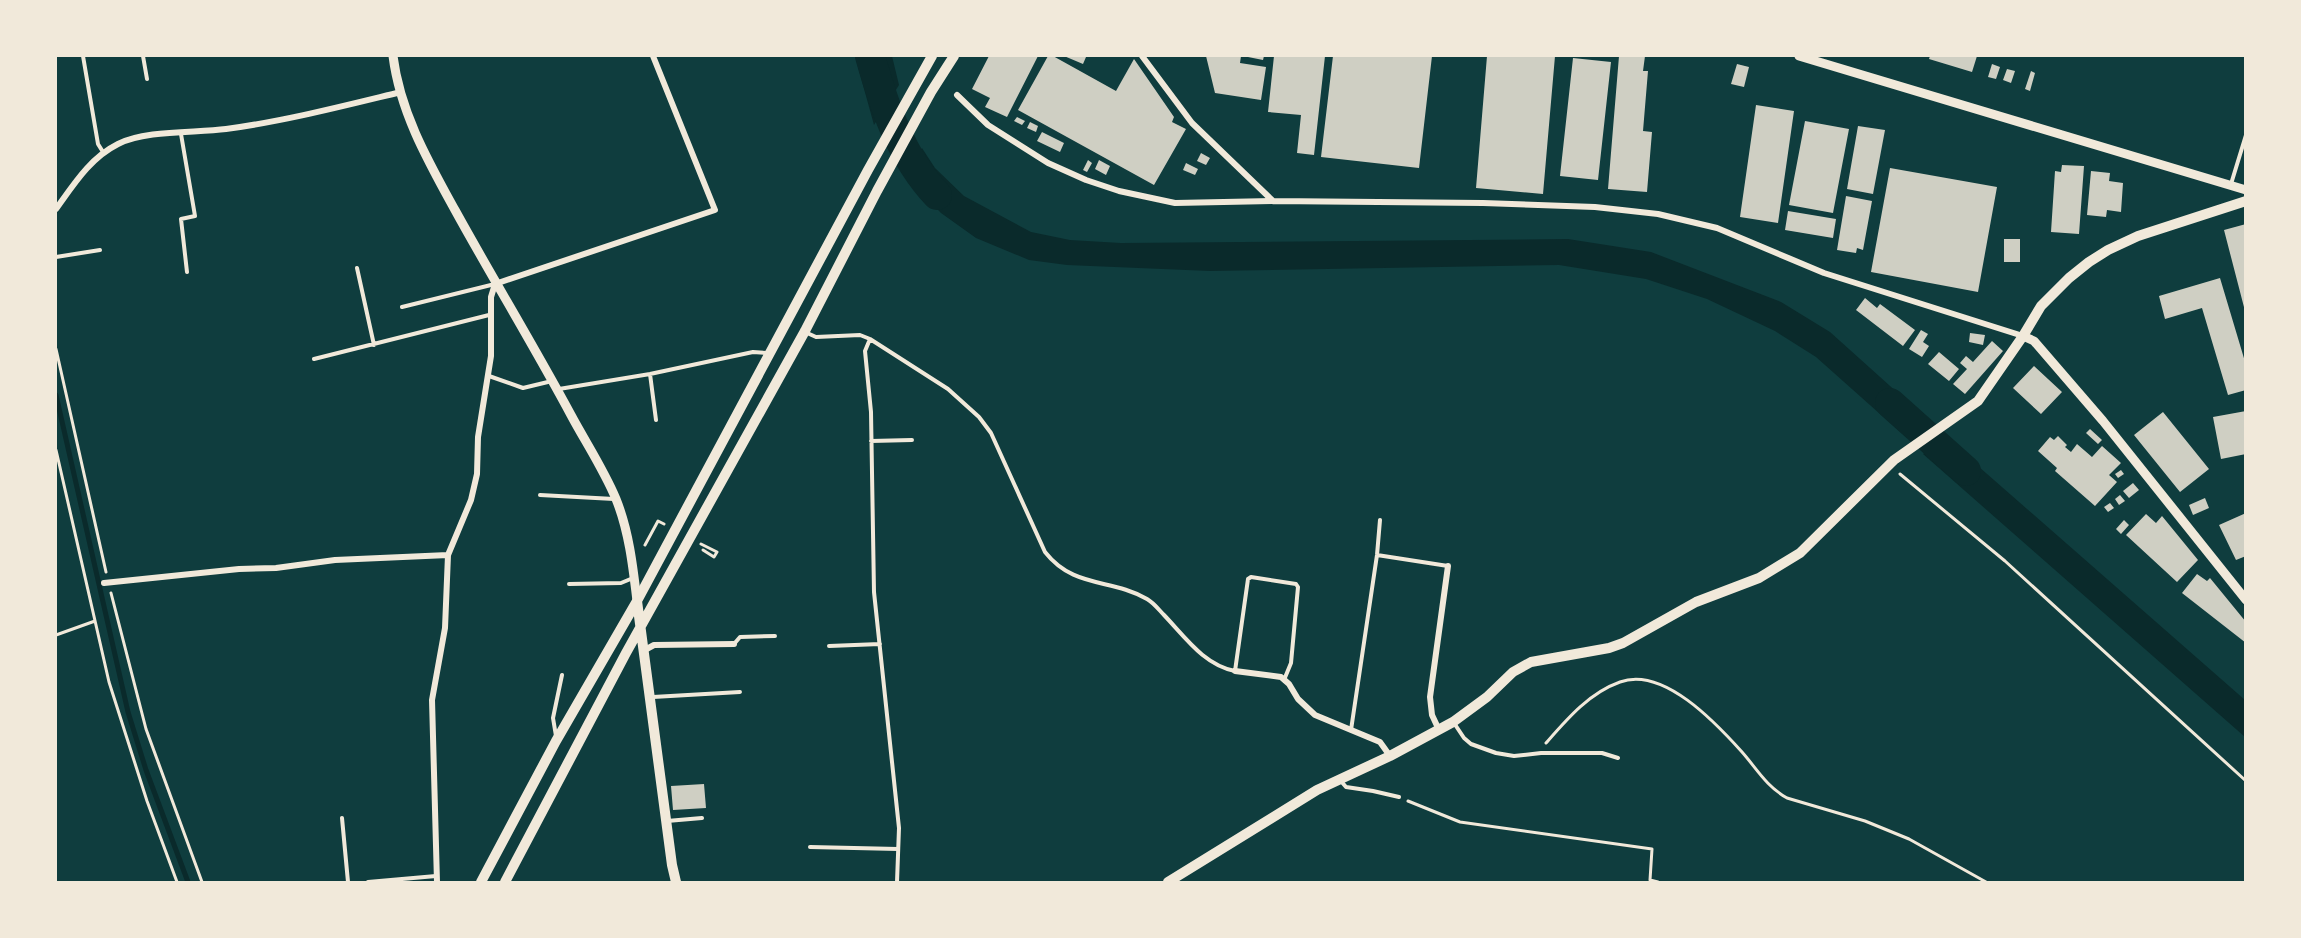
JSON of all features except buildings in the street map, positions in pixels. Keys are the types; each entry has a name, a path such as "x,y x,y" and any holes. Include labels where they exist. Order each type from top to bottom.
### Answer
{"main road":[{"path":"481,882 556,741 637,601 868,170 932,56"},
{"path":"505,882 640,628 805,331 877,191 931,92 954,56"},
{"path":"1168,882 1280,812 1339,779 1390,756 1453,722 1488,697 1513,672 1531,662 1609,648 1623,643 1696,602 1759,578 1800,553 1892,463 1978,401 2041,306 2069,278 2108,250 2138,236 2246,201"},
{"path":"637,601 676,882"}],"street":[{"path":"393,56 411,124 426,156 495,284 555,385 616,500 628,542 637,601"},
{"path":"495,284 715,210 653,56"},
{"path":"1142,56 1192,123 1273,201"},
{"path":"1799,56 2246,190"},
{"path":"56,209 90,164 103,152 129,139 228,129 316,113 401,92"},
{"path":"957,95 988,125 1048,163 1086,180 1119,191 1175,203 1273,201 1584,207 1658,214 1717,228 1824,273 2023,336 2034,341 2103,421 2246,600"},
{"path":"437,879 432,700 445,628 448,555 471,500 477,474 478,437 491,356 489,315 495,284"},
{"path":"104,583 238,569 276,568 334,560 448,555"},
{"path":"1439,730 1432,715 1430,697 1448,566"},
{"path":"643,651 654,645 734,644"},
{"path":"1235,671 1281,677 1289,684 1298,699 1315,715 1380,742 1390,756"}],"lane":[{"path":"83,56 98,144 103,152"},
{"path":"143,56 147,79"},
{"path":"181,134 195,216 181,219 187,272"},
{"path":"2230,185 2246,135"},
{"path":"56,257 100,250"},
{"path":"357,268 374,345"},
{"path":"402,307 495,284"},
{"path":"314,359 489,315"},
{"path":"805,331 816,337 860,335 870,339 948,389 979,417 991,433 1045,552 1056,565 1069,574 1131,591 1151,601 1209,660 1221,668 1235,671 1248,579 1251,577 1296,584 1298,587 1291,663 1284,680"},
{"path":"870,339 865,351 871,441 874,592 899,828 897,882"},
{"path":"489,376 523,388 650,374 753,352 771,353"},
{"path":"650,374 656,420"},
{"path":"871,441 912,440"},
{"path":"540,495 616,500"},
{"path":"1351,730 1377,555 1380,520"},
{"path":"1377,555 1448,566"},
{"path":"568,584 621,584 634,577"},
{"path":"734,644 740,637 775,636"},
{"path":"829,646 880,644"},
{"path":"556,741 553,718 562,675"},
{"path":"649,697 740,692"},
{"path":"1453,722 1464,738 1482,748 1514,756 1541,753 1602,753 1618,758"},
{"path":"1339,779 1346,788 1397,796"},
{"path":"342,818 348,882"},
{"path":"666,822 702,818"},
{"path":"810,847 898,849"},
{"path":"368,882 437,879"}],"path":[{"path":"56,349 107,573"},
{"path":"56,450 109,682 123,729 177,882"},
{"path":"1892,463 2005,561 2246,781"},
{"path":"645,545 658,521"},
{"path":"703,545 717,552 714,557 703,550"},
{"path":"87,586 92,585"},
{"path":"111,591 146,729 202,882"},
{"path":"56,635 95,621"},
{"path":"1541,753 1544,745 1586,700 1621,681 1639,679 1652,682 1693,704 1749,759 1766,783 1787,798 1865,821 1909,839 1986,882"},
{"path":"1397,796 1460,822 1652,849 1650,880 1658,882"}],"water":[{"path":"855,56 892,56 899,85 874,125"},
{"path":"922,148 935,168 964,196 1031,232 1070,240 1121,243 1568,239 1651,252 1781,302 1830,332 1929,421 1907,438 1816,357 1775,331 1707,299 1646,279 1559,265 1210,271 1067,265 1029,260 976,238 941,213 906,177"},
{"path":"1946,438 2245,700 2245,737 1923,454"}],"waterway":[{"path":"870,56 895,130 913,164 937,195"},
{"path":"56,395 128,712 146,770 188,882"},
{"path":"1890,403 1966,471"}]}
